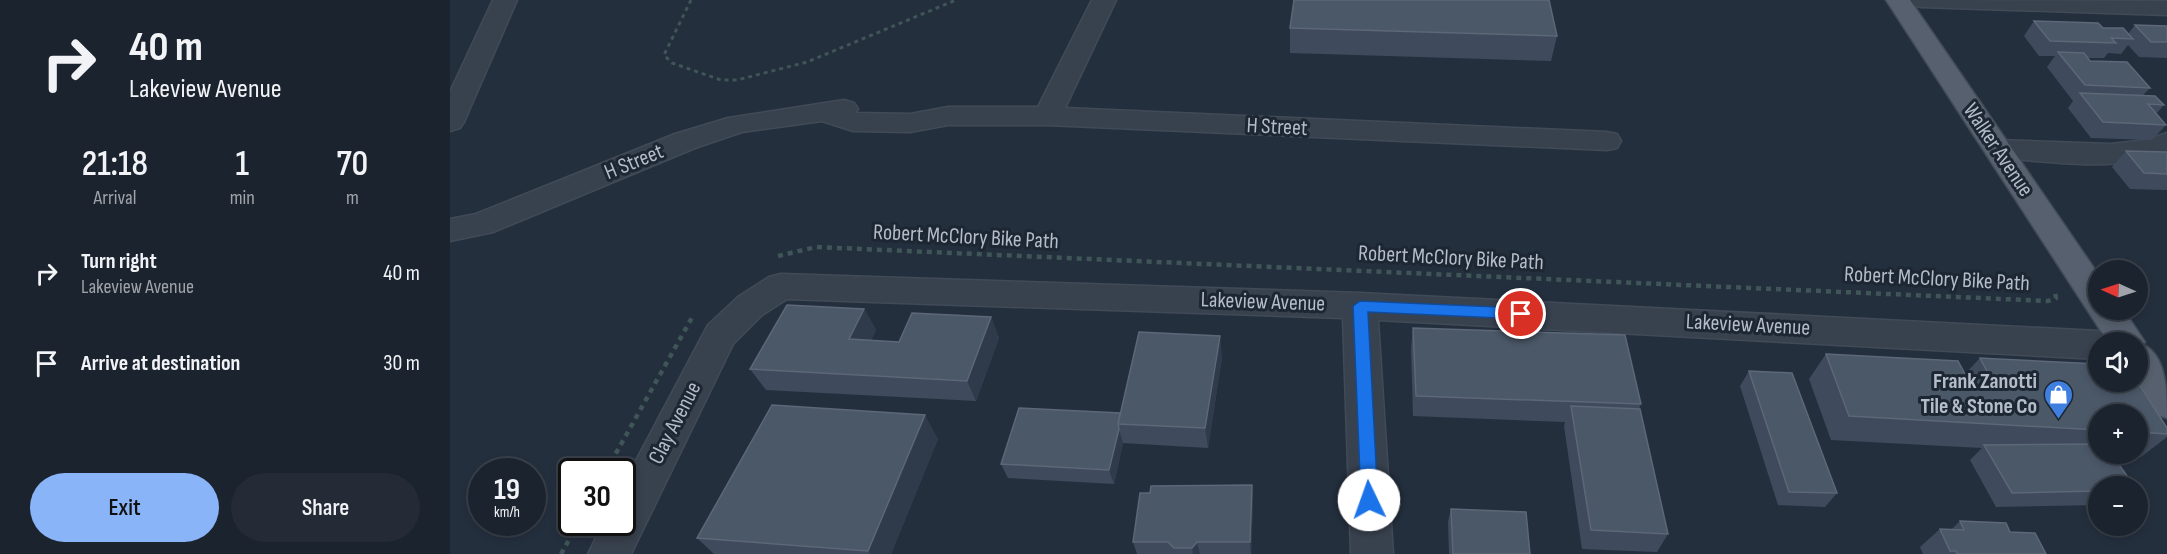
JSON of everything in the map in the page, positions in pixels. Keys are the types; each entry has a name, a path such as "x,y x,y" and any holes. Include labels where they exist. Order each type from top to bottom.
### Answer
{"main road":[{"name":"Walker Avenue","path":"1898,0 2088,285"},
{"path":"2148,374 2167,403"}],"street":[{"path":"450,122 505,0"},
{"path":"1047,116 1104,0"},
{"path":"1922,0 2167,8"},
{"name":"H Street","path":"450,230 483,224 685,141 738,124 824,112 853,122 910,123 948,116 1047,116 1606,141"},
{"path":"1998,149 2136,153 2167,142"},
{"name":"Lakeview Avenue","path":"713,319 750,306 781,286 1360,306 2088,344"},
{"path":"1360,306 1372,554"},
{"name":"Clay Avenue","path":"609,554 720,335 713,319"}],"path":[{"path":"691,0 664,55 672,63 721,80 737,80 807,62 957,0"},
{"name":"Robert McClory Bike Path","path":"774,257 816,247 2048,301 2056,298 2055,285"},
{"path":"613,458 690,318 713,319"},
{"path":"561,554 571,536"}],"building":[{"path":"1294,0 1549,0 1557,36 1290,28"},
{"path":"2034,21 2098,23 2103,28 2123,28 2133,39 2111,38 2116,43 2050,41"},
{"path":"2135,25 2167,26 2167,42 2151,42"},
{"path":"2058,52 2084,53 2090,61 2127,62 2150,88 2085,85"},
{"path":"2080,93 2155,96 2164,105 2148,104 2166,125 2103,122"},
{"path":"2126,151 2167,152 2167,174 2144,173"},
{"path":"787,305 864,309 849,339 899,342 912,313 991,317 967,381 750,369"},
{"path":"1413,328 1625,335 1641,404 1416,396"},
{"path":"1139,332 1220,336 1205,428 1118,424"},
{"path":"1826,354 1958,361 1973,389 1997,390 1980,358 2088,363 2088,392 2144,392 2167,428 2167,434 2148,433 2148,404 2088,404 2088,429 1849,416"},
{"path":"1749,371 1792,373 1837,493 1789,492"},
{"path":"772,405 925,415 868,551 697,538"},
{"path":"1571,406 1640,409 1668,534 1591,530"},
{"path":"1019,408 1120,413 1119,429 1109,470 1001,464"},
{"path":"2088,444 2088,464 2119,464 2127,476 2088,476 2088,491 2012,493 1984,445"},
{"path":"1252,485 1250,542 1197,542 1192,548 1174,548 1168,542 1133,542 1140,493 1150,493 1151,486"},
{"path":"1451,509 1526,512 1530,554 1453,554"},
{"path":"1960,521 2006,523 2010,532 2035,533 2046,554 1957,554 1956,551 1950,551 1940,529 1964,530"}],"place":[{"name":"Frank Zanotti Tile & Stone Co","path":"2058,420"}],"route":[{"path":"1369,500 1360,306 1521,314"}]}
